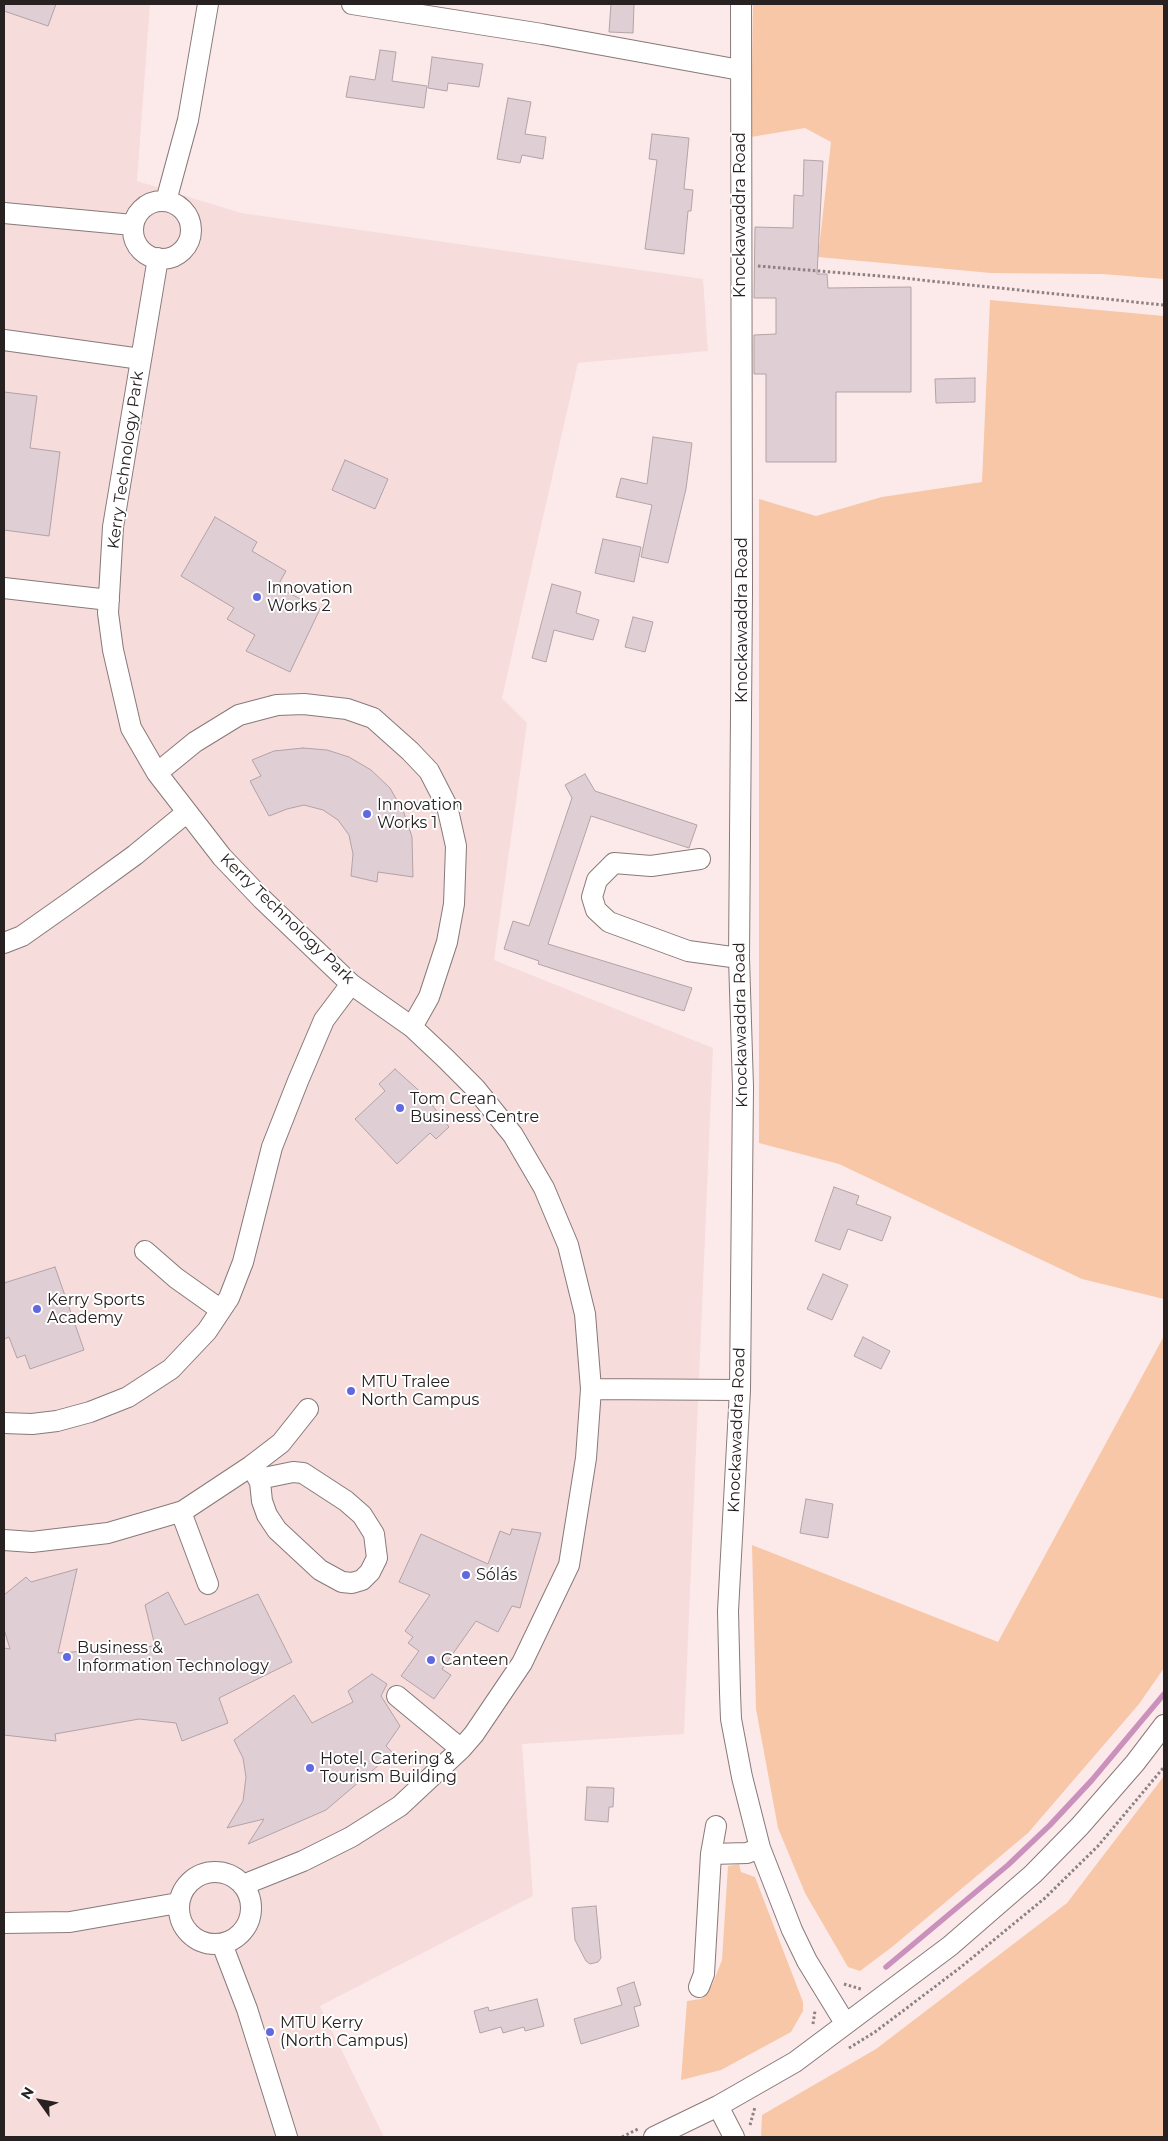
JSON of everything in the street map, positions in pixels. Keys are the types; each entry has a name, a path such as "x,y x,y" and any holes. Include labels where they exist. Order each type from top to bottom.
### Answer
{"street":[{"path":"166,201 188,120 208,4"},
{"path":"352,4 542,34 740,70"},
{"name":"Knockawaddra Road","path":"741,4 742,592 739,958 744,1087 740,1390 728,1611 730,1702 742,1777 760,1848 792,1930 807,1961 845,2023"},
{"path":"166,201 175,204 188,216 191,234 183,250 176,255 158,258 149,256 136,243 133,226 141,209 149,204 166,201"},
{"path":"4,213 133,226"},
{"name":"Kerry Technology Park","path":"158,258 113,527 108,612 113,650 132,728 157,773 186,813 222,857 262,899 352,984 412,1027 475,1088 513,1134 544,1188 568,1245 585,1314 591,1389 586,1458 569,1565 522,1663 461,1749 400,1806 359,1832 303,1861 243,1885"},
{"path":"4,340 141,358"},
{"path":"4,588 109,600"},
{"path":"157,773 195,742 239,715 277,705 304,704 347,709 373,718 410,751 428,771 447,806 456,846 454,904 447,942 429,997 412,1027"},
{"path":"4,943 22,936 73,900 135,855 186,813"},
{"path":"700,859 651,866 614,863 597,880 592,897 596,910 609,922 688,951 739,958"},
{"path":"4,1423 32,1424 57,1421 90,1412 128,1397 171,1369 207,1331 229,1298 243,1262 272,1147 324,1020 352,984"},
{"path":"145,1252 176,1278 221,1310"},
{"path":"591,1389 740,1390"},
{"path":"4,1540 32,1542 108,1533 181,1512 255,1472 308,1409"},
{"path":"255,1472 303,1472 346,1501 362,1515 374,1534 377,1558 370,1572 362,1580 352,1583 342,1582 320,1570 277,1530 267,1515 255,1472"},
{"path":"181,1512 208,1584"},
{"path":"398,1696 461,1749"},
{"path":"654,2137 718,2106 795,2062 950,1946 1033,1874 1135,1764 1164,1725"},
{"path":"699,1987 704,1974 711,1854 716,1826"},
{"path":"711,1854 746,1854 760,1848"},
{"path":"207,1872 227,1874 243,1885 250,1900 249,1920 240,1935 222,1944 203,1943 189,1934 179,1916 178,1903 189,1882 207,1872"},
{"path":"4,1924 70,1922 178,1903"},
{"path":"222,1944 247,2009 287,2137"},
{"path":"718,2106 734,2137"}],"path":[{"path":"740,265 892,277 1164,304"},
{"path":"840,1982 846,1986 865,1988"},
{"path":"809,2030 815,2014 815,2004"}],"shaded area":[{"name":"MTU Tralee North Campus","path":"4,4 150,4 137,181 241,213 703,279 708,351 578,363 502,698 527,723 494,960 713,1048 684,1734 522,1744 533,1896 320,2006 384,2137 4,2137"},
{"path":"753,4 1164,4 1164,279 1102,274 991,273 818,257 831,142 805,128 751,137"},
{"path":"990,300 1164,316 1164,1299 1082,1279 839,1164 759,1143 759,499 816,516 882,497 982,482"},
{"path":"1164,1336 1164,1668 1139,1704 1028,1833 892,1947 860,1971 848,1967 805,1893 778,1828 756,1709 752,1545 998,1642"},
{"path":"1164,1776 1164,2137 761,2137 762,2115 876,2049 1067,1903"},
{"path":"739,1864 741,1872 755,1877 803,2002 803,2011 791,2032 721,2070 681,2080 687,2001 701,1999 712,1985 722,1960 728,1866"}],"building":[{"path":"4,4 56,4 48,26 4,11"},
{"path":"611,4 634,4 633,33 609,32"},
{"path":"380,50 396,52 392,81 427,86 424,108 346,97 350,76 375,80"},
{"path":"432,57 483,64 479,87 448,83 447,91 428,88"},
{"path":"508,98 531,102 525,134 546,137 543,159 522,155 520,163 497,159"},
{"path":"652,134 689,138 684,189 693,190 691,211 688,211 684,254 645,249 657,160 649,159"},
{"path":"804,160 823,161 817,274 827,274 828,288 911,287 911,392 836,392 836,462 766,462 766,374 754,374 754,335 776,334 776,298 754,298 755,227 793,228 794,195 803,196"},
{"path":"975,378 975,402 936,403 935,379"},
{"path":"4,392 37,396 30,448 60,452 49,536 4,530"},
{"path":"653,437 692,443 686,489 668,563 641,557 652,505 616,497 621,478 647,484"},
{"path":"345,460 388,479 375,509 332,490"},
{"name":"Innovation Works 2","path":"215,517 257,542 252,551 286,571 277,587 320,609 290,672 246,651 255,635 227,619 234,608 181,576"},
{"path":"603,539 641,547 634,582 595,573"},
{"path":"552,584 581,592 576,613 599,620 593,640 554,630 546,662 532,658"},
{"path":"633,617 653,622 645,652 625,647"},
{"name":"Innovation Works 1","path":"303,748 327,750 349,757 371,770 390,788 404,813 412,837 413,877 378,872 377,882 351,876 353,854 349,835 338,820 323,810 304,805 269,816 250,781 261,776 252,760 274,751"},
{"path":"585,774 595,791 697,825 689,848 591,816 548,944 692,988 684,1011 538,964 539,961 504,949 513,921 529,926 572,798 565,785"},
{"name":"Tom Crean Business Centre","path":"395,1069 425,1096 449,1127 436,1139 430,1133 397,1164 355,1119 385,1091 379,1084"},
{"path":"834,1187 859,1196 856,1204 891,1217 882,1241 848,1229 840,1250 815,1241"},
{"name":"Kerry Sports Academy","path":"55,1267 84,1350 30,1369 25,1355 17,1358 9,1337 4,1339 4,1283"},
{"path":"823,1274 848,1285 832,1320 807,1309"},
{"path":"863,1337 890,1351 881,1369 854,1356"},
{"path":"806,1499 833,1504 828,1538 800,1533"},
{"name":"Sólás","path":"512,1529 541,1533 520,1608 512,1606 498,1632 476,1621 442,1669 451,1675 434,1699 401,1676 419,1651 408,1643 413,1637 405,1631 430,1595 399,1582 421,1534 488,1564 500,1531 510,1535"},
{"path":"77,1569 58,1653 155,1646 145,1605 168,1592 185,1625 258,1594 292,1662 219,1698 228,1723 182,1741 176,1723 139,1719 55,1734 56,1741 4,1735 4,1648 10,1649 4,1629 4,1595 26,1577 31,1582"},
{"name":"Hotel, Catering & Tourism Building","path":"372,1674 387,1684 381,1696 400,1726 386,1746 393,1753 326,1810 248,1844 264,1819 227,1828 243,1801 246,1777 243,1758 234,1740 294,1695 312,1723 353,1702 348,1691"},
{"path":"587,1787 614,1788 613,1807 609,1807 608,1822 585,1820"},
{"path":"596,1906 601,1958 598,1962 590,1964 586,1961 575,1940 572,1908"},
{"path":"634,1982 641,2005 634,2007 639,2026 581,2044 574,2019 622,2005 617,1988"},
{"path":"537,1999 544,2026 525,2031 524,2027 503,2033 501,2027 480,2033 474,2011 488,2007 489,2011"}],"waterway":[{"path":"886,1967 1008,1865 1050,1825 1092,1780 1164,1694"}],"place":[{"name":"Innovation Works 2","path":"257,597"},
{"name":"Innovation Works 1","path":"367,814"},
{"name":"Tom Crean Business Centre","path":"400,1108"},
{"name":"Kerry Sports Academy","path":"37,1309"},
{"name":"MTU Tralee North Campus","path":"351,1391"},
{"name":"Sólás","path":"466,1575"},
{"name":"Business & Information Technology","path":"67,1657"},
{"name":"Canteen","path":"431,1660"},
{"name":"Hotel, Catering & Tourism Building","path":"310,1768"},
{"name":"MTU Kerry (North Campus)","path":"270,2032"}]}
